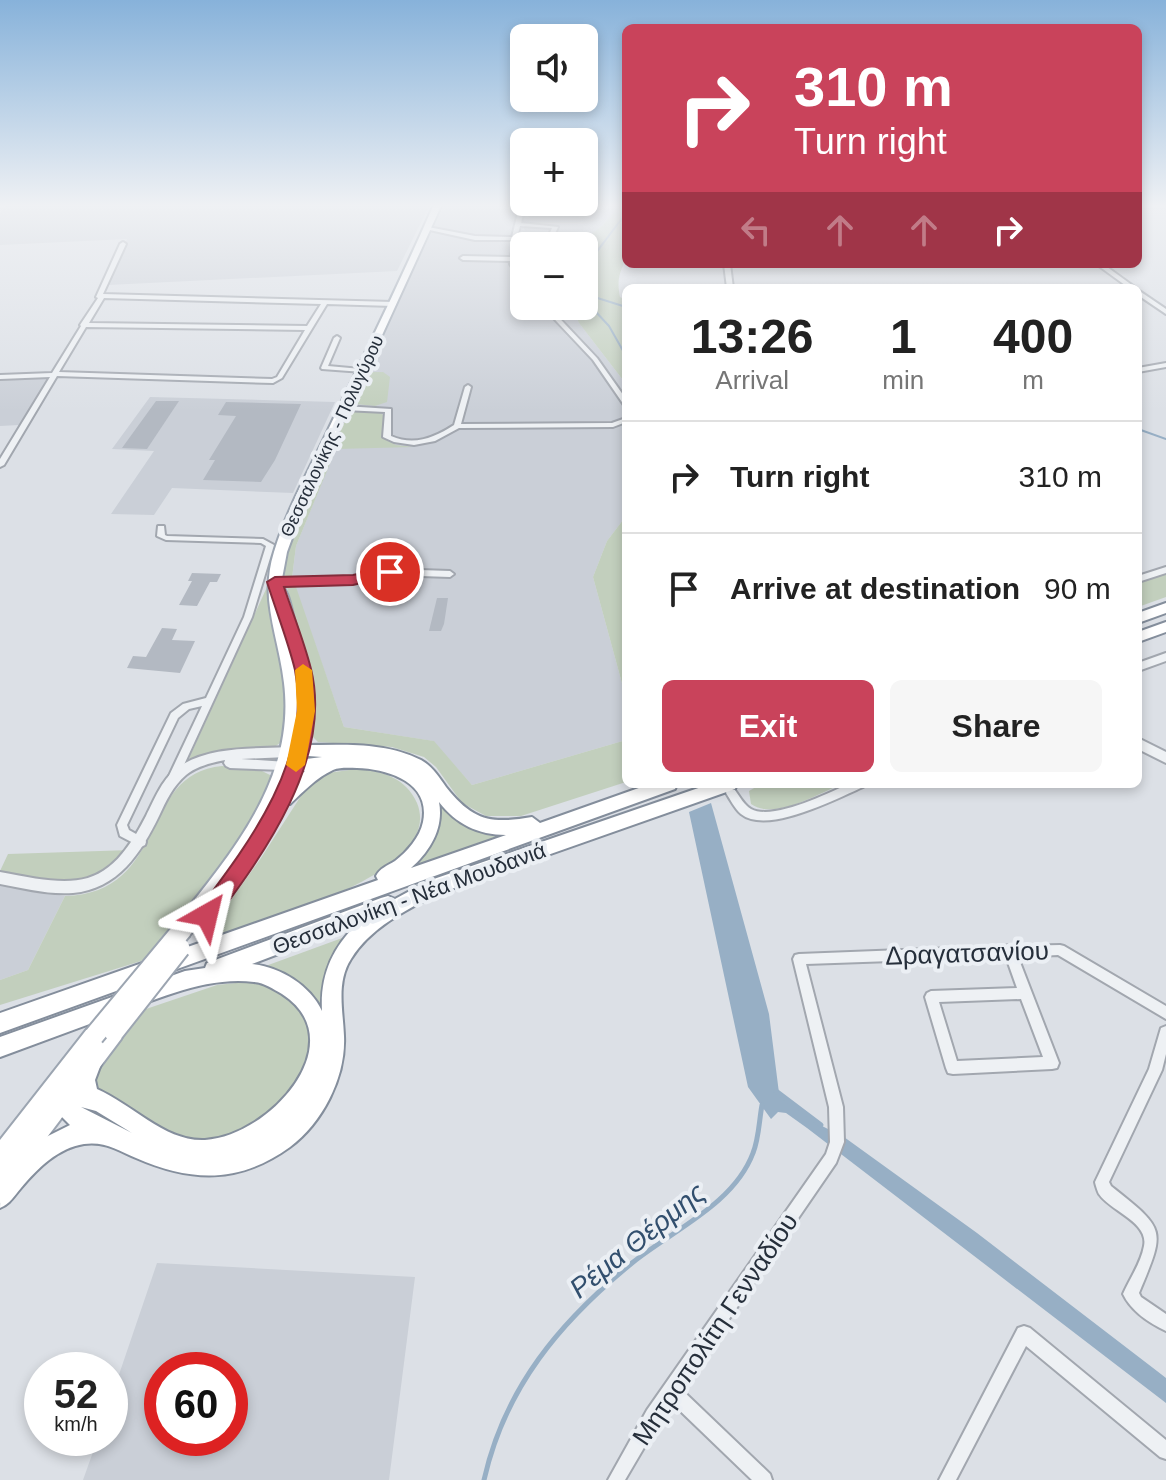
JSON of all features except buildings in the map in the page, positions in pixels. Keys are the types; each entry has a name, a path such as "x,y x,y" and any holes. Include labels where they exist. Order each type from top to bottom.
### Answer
{"main road":[{"name":"Θεσσαλονίκης - Πολυγύρου","path":"0,1158 35,1110 94,1046 251,856 284,799 292,758 294,698 273,610 272,592 285,539 407,273"},
{"path":"1142,617 1166,608"},
{"path":"1142,636 1166,627"},
{"path":"292,758 367,752 399,758 422,770 460,816 486,827 517,827 611,805"},
{"name":"Θεσσαλονίκης - Πολυγύρου","path":"186,932 255,832 292,758"},
{"path":"292,758 334,764 385,765 406,773 425,790 432,817 431,830 424,845 412,859 397,871 328,905"},
{"path":"284,799 306,778 334,764"},
{"name":"Θεσσαλονίκη - Νέα Μουδανιά","path":"0,1023 658,788"},
{"name":"Θεσσαλονίκη - Νέα Μουδανιά","path":"0,1047 434,887 674,803 726,788"},
{"path":"64,1095 69,1111 80,1120 113,1133 159,1160 195,1167 239,1162 285,1136 311,1107 332,1065 336,1039 332,993 337,965 349,947 382,915 434,887"},
{"path":"35,1110 64,1095 88,1097 174,1145 192,1150 216,1149 247,1140 276,1123 292,1109 305,1091 320,1038 317,1023 303,998 280,981 255,973 226,972 177,983"},
{"path":"88,1097 84,1080 94,1046"},
{"path":"0,1194 94,1046"},
{"path":"0,1194 18,1172 55,1143 85,1133 113,1133"}],"street":[{"path":"0,465 83,325 110,273"},
{"path":"1142,295 1166,312"},
{"path":"99,297 393,304"},
{"path":"0,377 53,375 273,381 279,378 325,302"},
{"path":"558,320 595,359 622,398"},
{"path":"83,325 308,328"},
{"path":"337,338 323,367 361,371"},
{"path":"1142,369 1166,365"},
{"path":"457,426 468,387"},
{"path":"344,408 389,410 387,437 396,442 424,443 438,439 457,426 613,425 622,422"},
{"path":"0,878 49,888 86,887 120,867 141,842 210,700 248,617 270,545 263,541 166,538 161,536 161,528"},
{"path":"1142,578 1166,570"},
{"path":"275,582 353,580 390,572 450,574"},
{"path":"1142,666 1166,657"},
{"path":"141,842 124,833 122,825 174,716 186,706 210,700"},
{"path":"1142,745 1166,758"},
{"path":"171,782 206,764 292,758"},
{"path":"726,788 746,812 769,816 816,803 850,788"},
{"path":"1009,950 1052,1063 953,1068 931,997 1025,993"},
{"name":"Δραγατσανίου","path":"831,1158 837,1142 838,1123 799,959 1009,950 1066,952 1166,1013"},
{"path":"1166,1032 1155,1070 1102,1182 1105,1191 1152,1231 1155,1241 1131,1294 1136,1302 1166,1323"},
{"name":"Μητροπολίτη Γενναδίου","path":"616,1480 671,1391 831,1158"},
{"path":"947,1480 1024,1334 1166,1451"},
{"path":"671,1391 764,1480"}],"shaded area":[{"path":"113,273 354,273 108,285"},
{"path":"412,273 510,273 510,320 578,320 622,379 622,521 607,541 593,577 622,683 622,741 472,785 433,741 344,727 292,578 296,546 336,448 346,410"},
{"path":"49,377 19,425 0,426 0,378"},
{"path":"150,397 335,402 293,493 172,488 154,515 111,514 154,451 112,449"},
{"path":"0,884 65,896 28,970 0,980"},
{"path":"157,1263 415,1277 389,1480 83,1480 92,1456 128,1456 127,1352"}],"green space":[{"path":"598,273 620,273 622,379 578,320 598,320"},
{"path":"367,372 383,372 390,377 387,402 375,406 356,404"},
{"path":"352,410 379,412 383,415 383,438 396,445 414,447 336,449 296,546 292,578 284,578 287,546 344,415"},
{"path":"622,521 622,683 593,577 607,541"},
{"path":"1166,572 1166,597 1142,606 1142,580"},
{"path":"286,584 295,584 344,727 434,741 472,785 622,741 622,783 521,816 486,816 462,803 436,767 424,757 392,747 318,742 313,737 315,692"},
{"path":"267,587 270,619 286,673 285,739 272,749 191,760 189,758"},
{"path":"222,766 256,768 272,776 257,821 154,957 0,1005 0,980 28,970 65,896 98,890 122,876 138,856 176,789 195,774"},
{"path":"357,769 393,777 407,787 417,803 418,829 403,853 375,875 338,893 202,940 261,858 308,785 327,773"},
{"path":"754,788 833,788 797,804 772,809 751,804 749,791"},
{"path":"438,798 452,815 475,831 505,837 410,871 432,841"},
{"path":"131,850 98,873 69,882 39,880 0,871 8,854"},
{"path":"364,930 321,1015 252,971"},
{"path":"245,982 277,987 310,1020 311,1073 249,1139 181,1141 98,1088 96,1082 100,1068 146,1009 217,985"}],"water":[{"path":"711,803 769,1014 779,1093 814,1122 844,1137 977,1233 1166,1378 1166,1403 807,1128 786,1113 778,1112 771,1119 748,1087 689,812"}],"waterway":[{"path":"598,298 622,306"},
{"name":"Ρέμα Θέρμης","path":"598,314 622,349"},
{"path":"1142,430 1166,439"},
{"path":"776,1091 821,1125"},
{"name":"Ρέμα Θέρμης","path":"484,1480 506,1415 539,1359 559,1333 606,1285 648,1251 701,1215 732,1187 753,1153 762,1105"}],"slow traffic":[{"path":"296,765 306,711 303,670"}],"route":[{"path":"207,915 270,827 284,799 300,751 306,711 305,682 275,582 353,580 390,572"}]}
